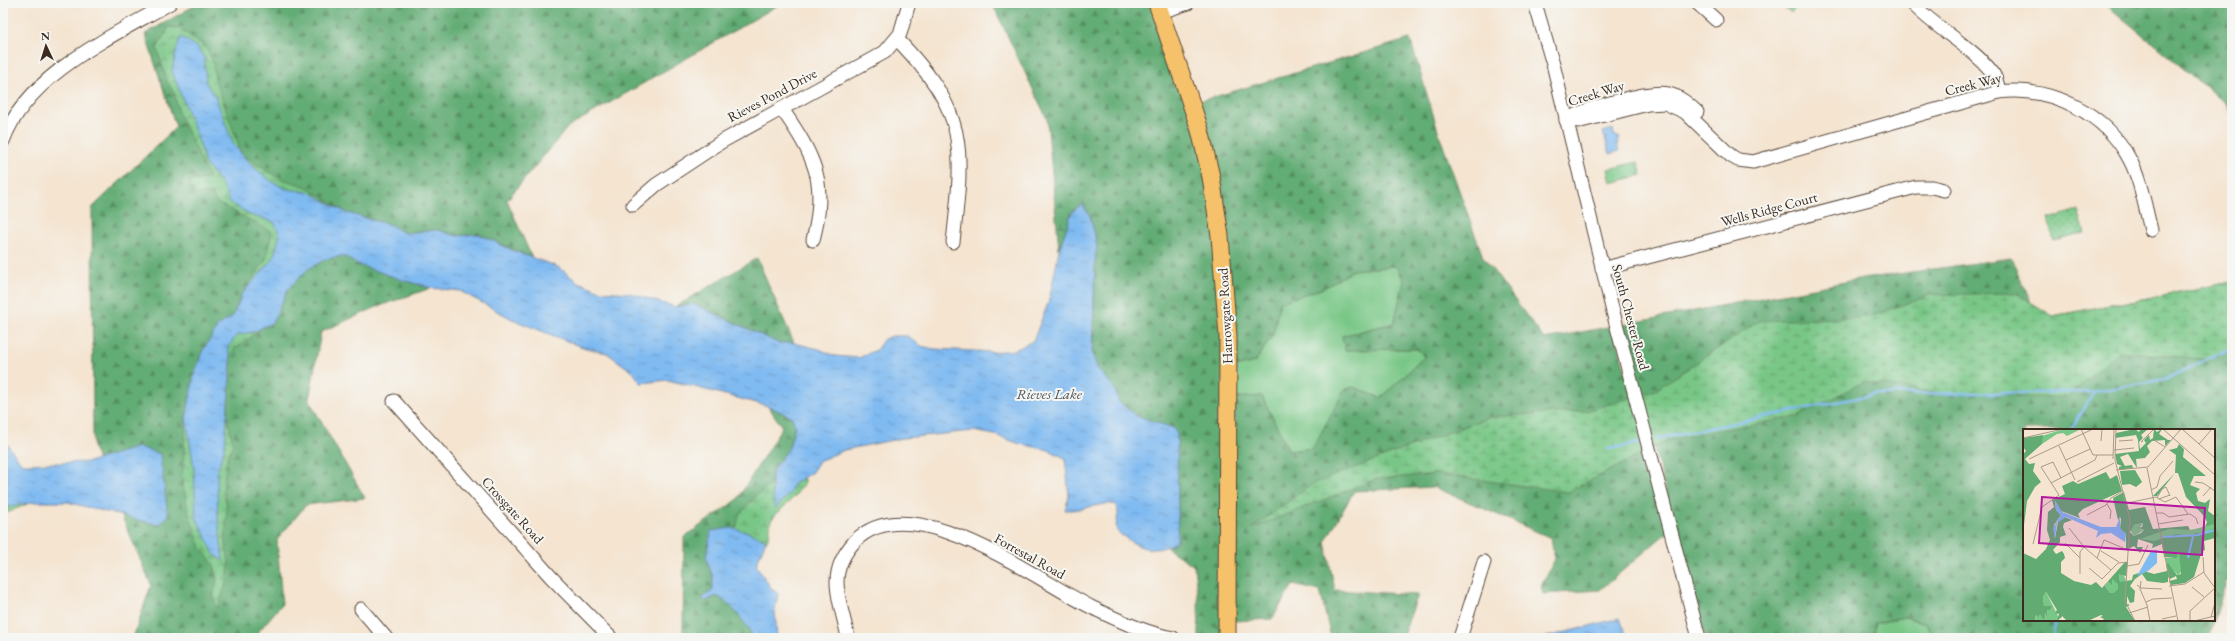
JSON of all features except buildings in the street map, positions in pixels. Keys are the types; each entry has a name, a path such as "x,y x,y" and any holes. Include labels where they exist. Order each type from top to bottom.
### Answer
{"main road":[{"name":"Harrowgate Road","path":"1159,7 1200,130 1211,177 1221,244 1228,336 1227,638"}],"street":[{"path":"3,141 12,121 24,105 53,76 94,47 170,3"},
{"name":"Rieves Pond Drive","path":"633,205 656,185 715,145 886,52 897,39 905,21 909,3"},
{"path":"1159,7 1188,3"},
{"name":"South Chester Road","path":"1535,3 1566,120 1602,269 1699,638"},
{"path":"1697,3 1716,20"},
{"path":"1912,3 1936,26 1968,50 1992,72 2000,92"},
{"path":"897,39 937,88 955,126 960,158 953,242"},
{"name":"Creek Way","path":"1566,120 1579,112 1639,96 1655,93 1667,94 1686,102 1740,153 1754,156 1779,154 2000,92 2029,91 2046,95 2084,111 2105,126 2116,138 2130,161 2151,230"},
{"path":"782,109 810,155 817,174 820,202 812,240"},
{"name":"Wells Ridge Court","path":"1602,269 1916,187 1932,187 1944,190"},
{"name":"Crossgate Road","path":"394,401 551,577 611,638"},
{"name":"Forrestal Road","path":"848,638 838,592 838,573 846,553 859,538 868,531 884,525 901,522 926,526 1000,555 1092,608 1147,631 1173,638"},
{"path":"1460,638 1484,562"},
{"path":"361,609 386,638"}],"green space":[{"path":"199,3 782,3 568,127 507,200 532,258 479,234 457,236 437,230 404,233 391,225 347,213 309,192 286,189 271,181 252,166 233,144 216,98 206,83 204,57 197,47 181,38 176,51 173,71 200,144 205,164 221,183 230,202 250,215 274,222 280,235 273,259 242,294 233,316 218,326 202,352 194,375 186,419 194,467 196,517 214,554 223,561 218,518 217,472 225,445 231,363 228,347 237,335 253,332 272,323 288,289 308,269 326,259 343,256 359,265 431,288 377,307 321,332 309,400 365,498 306,505 277,540 282,604 253,638 133,638 151,585 93,448 92,208 176,127 145,34"},
{"path":"992,3 1156,3 1187,89 1220,236 1227,638 1199,638 1198,599 1194,566 1167,548 1177,541 1177,434 1173,428 1135,415 1118,401 1115,389 1098,369 1092,354 1094,332 1095,261 1097,245 1090,216 1082,204 1072,212 1059,249 1047,119"},
{"path":"1780,3 1801,3 1791,13"},
{"path":"2104,3 2232,3 2232,116 2225,103"},
{"path":"169,27 180,29 206,47 213,63 215,79 242,155 281,179 305,186 347,213 302,230 272,323 262,328 229,354 225,363 228,390 227,416 233,445 227,457 223,490 227,506 225,540 229,563 227,580 218,608 213,599 217,579 214,565 201,548 190,517 182,482 186,419 194,375 202,352 218,326 233,316 242,294 265,261 272,232 216,202 212,193 196,194 189,185 192,180 203,180 209,178 179,114 174,93 167,81 157,48"},
{"path":"1410,39 1441,140 1483,257 1544,339 1613,326 1670,530 1600,590 1543,594 1541,586 1555,559 1551,538 1434,487 1354,491 1325,542 1335,590 1418,595 1402,638 1331,638 1320,591 1293,585 1272,619 1234,621 1234,398 1262,396 1289,451 1313,448 1344,390 1353,387 1381,398 1424,357 1418,349 1345,350 1342,336 1394,323 1404,281 1395,266 1353,270 1324,288 1280,302 1273,335 1255,362 1235,367 1197,102"},
{"path":"1638,162 1642,175 1611,183 1608,169"},
{"path":"2078,210 2085,233 2054,241 2048,219"},
{"path":"757,258 794,343 778,343 694,304 675,307"},
{"path":"2011,258 2032,305 2053,316 2232,282 2232,580 2226,582 2215,618 2215,429 2023,429 2023,621 2214,621 2209,638 1934,638 1926,623 1904,617 1876,623 1873,633 1877,638 1705,638 1621,325 1855,280"},
{"path":"1396,266 1404,281 1394,323 1342,336 1345,350 1418,349 1425,357 1381,398 1353,387 1344,390 1314,448 1289,451 1262,396 1234,398 1235,367 1255,362 1273,335 1279,302 1324,288 1353,270"},
{"path":"2232,282 2232,346 2212,360 2119,351 2067,397 2029,397 2001,393 1946,394 1863,382 1797,417 1717,430 1668,440 1568,492 1438,474 1376,479 1252,528 1314,483 1490,417 1586,411 1654,391 1759,321 1869,317 1930,295 2016,293 2053,316"},
{"path":"768,406 792,417 795,426 789,448 772,471 769,535 766,542 766,540 706,558 713,577 713,591 702,597 705,601 717,596 729,604 738,614 754,638 689,638 683,634 684,537 737,500 782,427"},
{"path":"801,473 805,482 795,496 771,520 769,535 766,542 757,543 732,532 737,526 739,515 757,495 776,481"},
{"path":"3,502 29,503 3,515"},
{"path":"1904,617 1926,623 1934,638 1877,638 1873,633 1876,623"}],"water":[{"name":"Rieves Lake","path":"181,37 197,47 204,57 206,83 216,98 233,144 252,166 271,181 286,189 309,192 347,213 391,225 404,233 437,230 457,236 479,234 514,251 558,267 578,282 601,291 630,293 675,307 694,304 778,343 794,343 819,349 835,356 859,358 876,350 884,339 892,336 907,336 921,346 934,349 995,352 1015,350 1033,341 1049,301 1059,250 1072,212 1082,204 1090,216 1097,245 1095,261 1092,354 1098,369 1115,389 1118,401 1135,415 1173,428 1177,434 1177,541 1157,549 1145,548 1132,542 1121,535 1117,530 1118,510 1114,504 1065,510 1069,496 1065,458 1049,450 1020,444 995,435 973,431 903,438 844,450 819,461 812,472 793,484 790,493 775,509 772,491 772,471 789,448 795,426 792,417 768,406 668,380 641,383 633,372 607,353 582,347 514,320 460,291 431,288 403,280 359,265 343,256 326,259 308,269 288,289 272,323 253,332 237,335 228,347 231,363 225,445 217,472 218,518 223,561 214,554 196,517 194,467 186,419 194,375 202,352 218,326 233,316 242,294 273,259 280,235 274,222 250,215 230,202 221,183 205,164 200,144 172,71 176,51"},
{"path":"1613,129 1614,135 1620,138 1617,144 1619,151 1610,154 1603,132"},
{"path":"3,439 22,464 89,462 139,447 160,454 168,516 159,525 67,502 34,502 3,508"},
{"path":"731,528 748,532 766,540 756,565 771,588 778,594 775,610 777,638 754,638 738,614 729,604 717,596 705,601 702,598 713,590 713,577 706,558 711,531"},
{"path":"1620,618 1627,638 1543,638"}],"waterway":[{"path":"1656,439 1876,394 2094,392 2165,379 2232,348"},
{"path":"2072,429 2094,392"},
{"path":"1608,449 1640,443"},
{"path":"2053,638 2054,621"}]}
